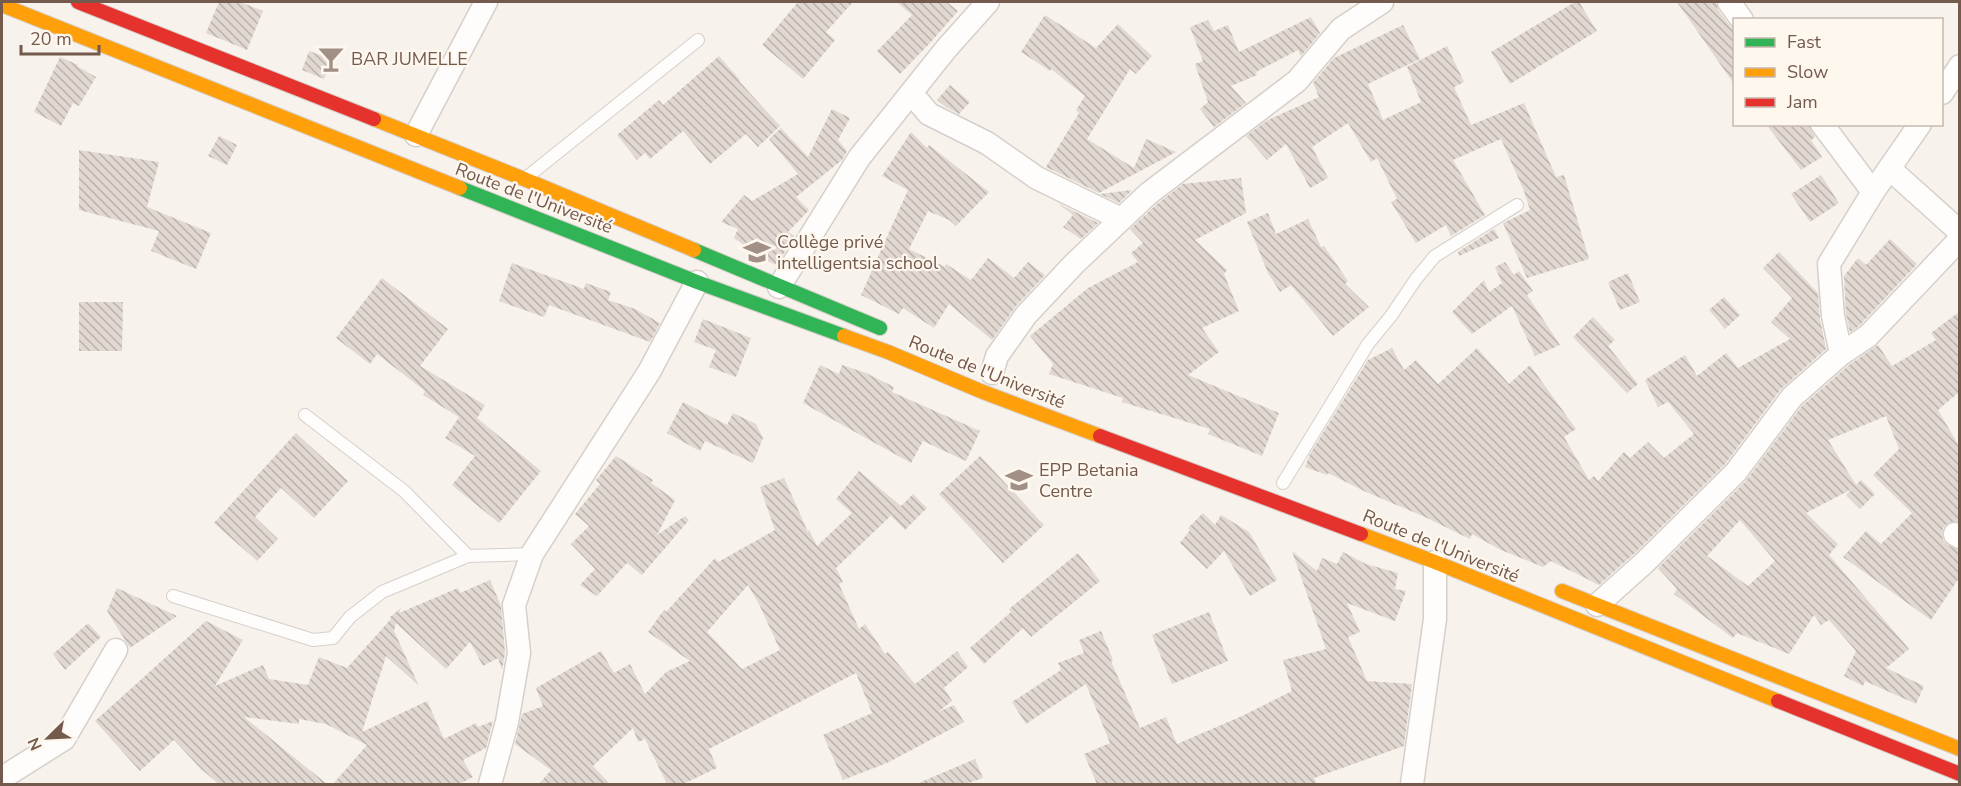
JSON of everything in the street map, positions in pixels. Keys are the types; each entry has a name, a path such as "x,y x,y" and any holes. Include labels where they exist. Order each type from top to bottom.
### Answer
{"main road":[{"name":"Route de l'Université","path":"78,2 416,135 894,334"},
{"name":"Route de l'Université","path":"2,5 697,282 888,352 983,392 1435,562 1959,774"},
{"path":"1553,588 1959,749"}],"street":[{"path":"416,135 486,2"},
{"path":"779,286 859,158 946,49 988,2"},
{"path":"991,373 997,356 1026,315 1121,219 1148,194 1297,81 1341,29 1382,2"},
{"path":"1729,2 1741,18"},
{"path":"1943,90 1959,66"},
{"path":"911,93 929,114 987,143 1037,178 1121,219"},
{"path":"1824,126 1874,192"},
{"path":"1841,354 1833,316 1828,264 1919,126"},
{"path":"1890,169 1959,232"},
{"path":"1597,605 1644,563 1736,472 1792,397 1841,354 1868,336 1959,239"},
{"path":"490,784 507,722 519,653 514,606 532,554 649,372 697,282"},
{"path":"1412,784 1435,619 1435,562"},
{"path":"2,778 64,739 116,650"}],"lane":[{"path":"524,179 698,40"},
{"path":"1283,483 1368,344 1435,256 1517,205"},
{"path":"305,415 404,491 468,556"},
{"path":"173,596 313,640 333,638 350,617 382,592 468,556 532,554"}],"building":[{"path":"219,2 240,2 263,11 247,50 206,33"},
{"path":"798,2 853,2 826,32 835,40 803,79 762,45"},
{"path":"897,2 947,2 958,11 900,74 877,51 912,15"},
{"path":"1575,2 1579,2 1597,31 1510,84 1491,52"},
{"path":"1677,2 1716,2 1718,10 1733,30 1733,83"},
{"path":"1045,15 1096,48 1118,24 1152,56 1136,74 1130,69 1087,139 1134,168 1146,139 1176,152 1099,193 1046,167 1079,113 1076,110 1085,96 1051,69 1050,71 1021,52"},
{"path":"1311,17 1320,33 1301,56 1298,50 1256,72 1257,75 1231,86 1246,103 1214,127 1200,109 1208,102 1195,64 1203,61 1190,27 1208,20 1214,31 1228,25 1239,52"},
{"path":"1403,25 1420,59 1368,84 1383,120 1421,102 1407,67 1447,46 1464,82 1454,87 1471,125 1524,103 1556,177 1564,175 1589,259 1527,278 1503,223 1530,210 1501,139 1453,160 1485,215 1451,236 1446,225 1416,243 1391,202 1397,199 1377,158 1371,162 1348,123 1312,147 1328,178 1310,188 1286,144 1267,160 1246,136 1268,120 1319,97 1313,83 1334,58"},
{"path":"309,51 331,59 324,79 302,70"},
{"path":"719,56 780,126 758,147 746,134 710,164 683,131 650,159 645,153 637,160 617,135 659,100 663,105"},
{"path":"60,57 96,77 79,106 73,103 61,126 34,112"},
{"path":"950,85 970,102 959,114 937,100"},
{"path":"832,109 850,118 838,140 847,151 842,160 796,197 809,210 788,232 794,236 777,265 764,260 734,238 738,229 721,222 744,195 752,201 798,174 769,139 781,128 808,157"},
{"path":"1768,126 1810,126 1815,137 1811,140 1822,157 1801,170"},
{"path":"911,132 927,148 929,145 989,192 956,226 949,220 928,211 909,249 945,267 946,264 971,280 988,258 1014,278 1028,262 1045,275 1016,306 992,340 949,304 934,328 903,308 899,314 861,295 908,190 882,176"},
{"path":"219,136 237,145 227,165 208,156"},
{"path":"79,150 159,162 147,207 211,233 196,269 151,251 159,231 79,210"},
{"path":"1821,175 1839,203 1810,222 1791,194"},
{"path":"1241,178 1246,213 1195,240 1227,270 1224,274 1239,311 1202,328 1219,352 1188,375 1279,413 1262,456 1208,434 1210,429 1122,402 1123,398 1049,374 1053,364 1030,336 1088,288 1138,262 1131,253 1143,243 1130,229 1183,184"},
{"path":"1132,190 1119,203 1100,194"},
{"path":"1059,204 1098,223 1081,239 1063,227 1073,215"},
{"path":"1268,213 1276,234 1308,219 1321,247 1324,246 1348,281 1345,284 1369,307 1333,336 1291,285 1280,292 1268,273 1247,222"},
{"path":"1494,229 1499,238 1459,256 1458,252"},
{"path":"1890,239 1917,264 1859,326 1850,332 1846,314 1844,276 1858,258 1866,265"},
{"path":"1779,252 1818,293 1826,349 1781,389 1726,463 1635,553 1599,585 1551,561 1543,567 1501,550 1472,534 1470,539 1328,473 1327,475 1305,467 1310,454 1368,360 1392,348 1404,370 1416,360 1438,384 1477,348 1509,384 1530,365 1576,429 1564,437 1589,480 1594,476 1598,481 1624,452 1630,458 1648,442 1664,458 1694,434 1668,402 1658,407 1645,380 1685,355 1697,376 1726,353 1738,368 1790,339 1771,322 1792,298 1763,268"},
{"path":"1505,262 1514,275 1519,271 1533,291 1527,295 1560,345 1535,356 1512,306 1472,334 1452,312 1484,280 1489,292 1502,283 1495,267"},
{"path":"512,263 584,289 586,283 611,292 608,300 635,309 660,323 650,342 549,305 544,317 499,301"},
{"path":"1628,273 1640,302 1620,310 1608,282"},
{"path":"382,278 448,329 420,366 485,405 477,418 541,471 499,523 452,485 475,456 445,438 459,417 423,395 425,391 377,354 370,364 336,338"},
{"path":"1724,297 1740,315 1725,329 1709,310"},
{"path":"79,302 123,302 122,351 79,351"},
{"path":"1959,312 1959,392 1938,410 1959,446 1959,522 1948,523 1943,528 1942,534 1943,540 1948,545 1959,550 1959,578 1931,620 1843,557 1866,531 1881,544 1912,513 1873,475 1899,449 1886,416 1828,440 1856,485 1861,480 1875,494 1860,509 1846,495 1852,489 1806,513 1838,544 1829,555 1909,649 1886,668 1924,686 1916,704 1865,681 1863,686 1844,676 1856,651 1829,620 1821,625 1814,615 1789,654 1737,633 1733,638 1674,594 1677,589 1658,568 1745,482 1802,406 1849,365 1878,345 1892,366 1936,340 1931,333","holes":["1740,520 1775,561 1748,586 1707,556"]},
{"path":"1593,317 1615,340 1608,346 1638,384 1627,393 1573,337"},
{"path":"703,319 751,338 736,377 709,367 716,350 694,342"},
{"path":"820,365 839,374 842,365 866,373 894,387 892,392 980,431 966,461 923,441 911,463 803,403"},
{"path":"683,402 727,425 733,413 756,424 763,438 753,463 705,441 700,451 667,433"},
{"path":"296,433 348,481 314,518 281,488 255,517 278,539 257,561 214,523"},
{"path":"616,456 653,480 651,483 675,500 657,535 685,516 689,520 642,575 627,563 597,596 580,585 595,569 571,544 589,526 575,514 600,484 596,480"},
{"path":"980,456 1044,525 1003,563 939,494"},
{"path":"859,471 901,506 913,494 927,508 905,530 891,516 897,510 836,568 843,582 839,584 859,629 865,624 885,654 888,652 915,684 957,651 968,667 944,688 952,701 938,712 954,705 964,722 887,763 843,780 823,735 872,713 856,673 709,749 717,768 683,784 667,784 645,739 638,742 633,728 593,766 610,784 539,784 551,770 515,744 522,714 543,706 536,688 601,651 614,673 630,664 645,694 666,672 690,661 648,632 664,610 666,612 715,558 718,562 775,530 760,487 784,478 808,532 809,530 817,546 852,513 836,499","holes":["748,585 780,650 742,669 707,632"]},
{"path":"1203,513 1215,525 1221,515 1249,532 1277,580 1250,596 1224,551 1207,569 1180,543 1190,530 1188,528"},
{"path":"1292,551 1317,571 1322,558 1337,564 1343,552 1366,564 1398,573 1395,589 1406,591 1395,621 1347,603 1360,632 1348,637 1367,681 1412,684 1404,746 1314,778 1317,784 1097,784 1084,754 1110,743 1086,684 1026,724 1012,702 1061,670 1058,663 1084,653 1079,640 1101,631 1113,660 1111,661 1140,728 1166,717 1177,744 1292,691 1283,660 1326,649"},
{"path":"1078,553 1100,581 1031,637 1023,628 984,664 970,648 1011,612 1009,609"},
{"path":"490,580 501,606 505,653 502,670 498,658 483,666 470,642 446,669 396,623 394,631 419,686 386,656 362,732 427,701 444,739 476,723 478,727 493,721 486,748 463,760 473,777 459,784 333,784 367,745 326,724 299,719 299,724 244,717 327,784 219,784 201,769 174,740 140,771 95,721 206,621 243,640 215,686 263,665 269,679 308,685 319,657 347,668 391,619 390,617 401,608 399,613 458,588 460,593"},
{"path":"117,588 177,616 130,648 107,611"},
{"path":"1209,612 1228,661 1172,684 1152,635"},
{"path":"88,623 101,637 65,670 53,654"},
{"path":"975,759 983,778 966,784 916,784"}],"traffic: fast":[{"path":"460,188 697,282 844,336"},
{"path":"694,250 880,328"}],"traffic: slow":[{"path":"2,5 460,188"},
{"path":"374,119 694,250"},
{"path":"844,336 1100,436"},
{"path":"1361,534 1778,701"},
{"path":"1562,591 1960,749"}],"traffic: jam":[{"path":"78,2 374,119"},
{"path":"1100,436 1361,534"},
{"path":"1778,701 1960,774"}],"place":[{"name":"BAR JUMELLE","path":"331,59"},
{"name":"Collège privé intelligentsia school","path":"757,252"},
{"name":"EPP Betania Centre","path":"1019,480"}]}
